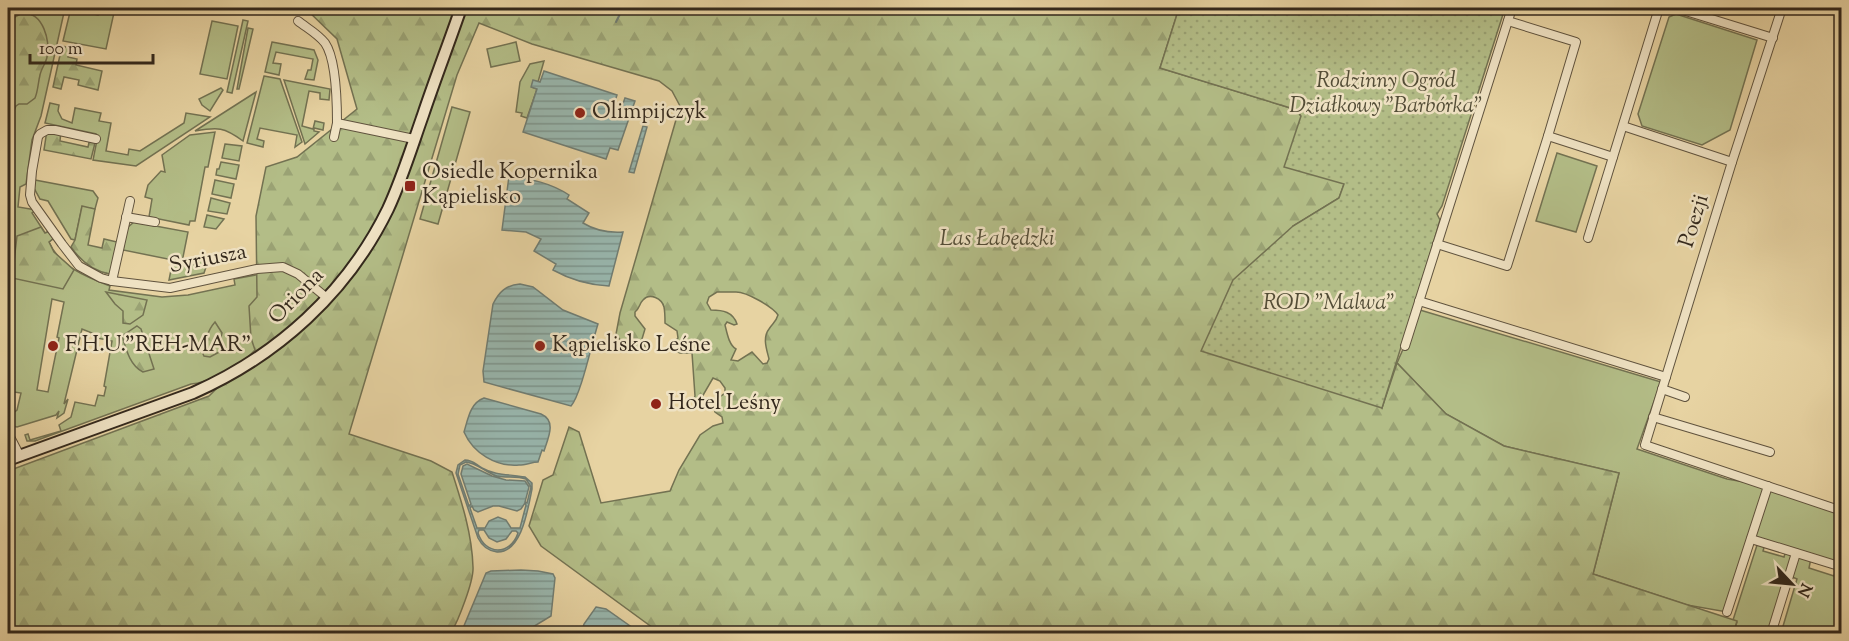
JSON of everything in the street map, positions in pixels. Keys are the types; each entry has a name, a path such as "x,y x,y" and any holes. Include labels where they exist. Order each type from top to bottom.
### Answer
{"street":[{"name":"Oriona","path":"8,460 187,396 221,380 272,349 300,326 327,298 359,256 382,220 395,192 461,8"},
{"path":"1405,346 1512,8"},
{"path":"1588,237 1659,8"},
{"path":"1676,8 1773,38"},
{"name":"Poezji","path":"1768,486 1645,445 1782,8"},
{"path":"298,21 326,44 337,90 337,123 334,137"},
{"path":"1437,244 1507,266 1576,42 1508,21"},
{"path":"337,123 414,140"},
{"path":"1623,126 1732,162"},
{"name":"Syriusza","path":"96,139 47,130 40,134 32,171 30,195 32,202 80,266 101,278 112,281 170,288 257,269 283,267 298,274 327,298"},
{"path":"1548,136 1613,157"},
{"path":"112,281 130,201"},
{"path":"126,217 155,222"},
{"path":"1419,301 1666,377"},
{"path":"1662,389 1685,397"},
{"path":"1653,417 1770,452"},
{"path":"8,433 20,456"},
{"path":"1727,612 1768,486 1842,511"},
{"path":"1751,539 1842,567"},
{"path":"1771,633 1796,553"}],"green space":[{"path":"8,8 65,8 41,116 32,140 26,184 20,187 18,207 36,210 32,213 45,233 50,231 54,238 49,242 59,258 74,270 110,286 109,290 162,297 188,295 235,285 234,279 266,273 257,352 208,380 191,384 35,441 27,441 25,435 28,434 30,440 61,431 59,425 71,417 75,402 95,406 98,395 104,396 112,341 97,338 97,335 82,329 64,404 68,399 64,413 57,418 59,411 56,415 17,427 8,425 8,417 17,410 21,393 8,391","holes":["52,299 64,302 48,392 37,390"]},
{"path":"71,8 83,8 83,11 98,15 100,8 115,8 106,49 63,41"},
{"name":"Las Łabędzki","path":"305,8 1179,8 1160,68 1297,110 1344,184 1339,198 1293,226 1382,408 1397,363 1446,414 1504,446 1619,473 1593,574 1737,621 1733,634 660,633 541,546 529,526 543,480 553,475 569,427 579,432 601,503 670,491 679,470 700,435 713,426 723,423 722,417 715,412 713,405 725,393 725,388 720,381 713,378 702,397 697,402 693,401 695,396 692,353 680,353 669,348 678,338 677,331 665,323 664,307 658,299 646,298 635,312 635,316 645,329 642,339 645,347 636,352 632,351 616,334 620,313 680,106 672,91 659,81 532,44 479,23 457,75 349,434 431,461 452,472 469,531 473,573 461,611 451,633 8,634 8,471 209,396 255,350 251,338 249,306 257,297 256,216 266,167 297,157 357,109 337,39","holes":["717,292 746,294 765,304 778,315 766,336 769,359 767,363 763,364 752,352 738,361 731,360 736,349 730,342 725,325 727,322 737,324 730,314 711,310 707,303 709,297"]},
{"path":"1179,8 1505,8 1442,206 1437,214 1440,220 1382,408 1201,351 1233,280 1293,226 1339,198 1344,184 1284,167 1301,116 1297,110 1160,68"},
{"path":"22,13 36,17 40,22 46,36 48,50 35,98 27,104 16,106 8,125 8,21"},
{"path":"1676,14 1757,40 1730,130 1702,145 1642,126 1638,114 1669,17"},
{"path":"243,20 248,21 232,93 227,92"},
{"path":"212,21 238,26 227,79 200,74"},
{"path":"248,28 253,29 239,89 237,89"},
{"path":"272,42 314,50 318,60 314,80 305,79 308,70 311,70 313,59 276,52 273,63 281,64 279,75 265,72"},
{"path":"516,42 520,61 491,67 487,49"},
{"path":"62,46 70,48 68,57 77,59 76,65 102,71 98,90 78,85 79,80 64,77 61,89 53,87"},
{"path":"544,61 538,82 533,81 532,87 537,89 527,118 521,116 522,113 516,112 520,82 530,64"},
{"path":"264,76 280,79 302,142 295,147 297,135 260,128 257,139 264,141 263,147 247,143"},
{"path":"284,80 330,89 329,100 320,99 320,93 309,91 302,126 313,129 315,121 324,123 323,130 314,128 314,131 319,132 305,144"},
{"path":"221,88 223,90 210,111 202,105 199,99"},
{"path":"256,92 243,141 220,129 195,131"},
{"path":"50,103 59,105 58,111 62,119 72,123 75,108 101,113 99,121 111,123 106,151 128,155 129,149 140,151 184,123 186,113 210,117 136,166 93,160 96,134 45,123"},
{"path":"452,107 470,112 438,224 420,219"},
{"path":"47,130 61,131 60,141 88,147 90,138 96,139 91,159 44,150"},
{"path":"215,132 208,167 205,167 195,221 190,221 189,225 149,217 152,199 145,197 148,185 161,171 165,172 162,155 190,135"},
{"path":"225,144 242,146 239,161 222,158"},
{"path":"1557,153 1597,166 1576,232 1536,221"},
{"path":"221,162 239,165 236,179 216,175"},
{"path":"35,180 93,191 98,198 95,209 82,207 75,240 71,239 48,201 40,199 34,188"},
{"path":"215,180 234,184 231,198 212,194"},
{"path":"211,198 230,203 227,214 208,211"},
{"path":"82,206 95,209 88,245 102,248 104,239 117,242 110,274 88,264 71,247 75,240"},
{"path":"207,215 224,219 216,229 204,227"},
{"path":"134,222 188,232 182,262 196,265 198,257 207,259 204,273 169,280 173,260 123,250 127,228"},
{"path":"41,227 45,233 50,231 54,238 49,242 54,252 74,270 63,289 12,278 17,236"},
{"path":"106,292 147,300 143,315 130,324 123,323 123,311"},
{"path":"1420,310 1661,382 1637,449 1727,479 1768,486 1841,511 1841,607 1835,633 1781,633 1797,579 1790,576 1771,633 1733,633 1737,622 1733,620 1758,542 1751,539 1727,612 1687,605 1593,574 1619,473 1504,446 1446,414 1397,363","holes":["1765,544 1786,550 1784,557 1763,551","1811,558 1837,566 1834,576 1809,568"]},
{"path":"215,322 222,333 223,350 210,357 204,356 207,337"},
{"path":"137,326 141,329 154,369 143,372 132,361 122,336"}],"water":[{"name":"Olimpijczyk","path":"544,71 617,95 613,107 621,109 625,98 635,101 618,150 610,148 606,159 523,132 537,89 531,87 533,80 540,82"},
{"path":"643,126 647,127 634,173 629,172"},
{"path":"509,176 555,187 569,195 567,199 589,213 583,223 602,231 623,232 609,286 587,283 560,274 553,270 556,264 534,251 541,239 526,232 502,230"},
{"name":"Kąpielisko Leśne","path":"520,284 533,287 563,310 598,324 582,380 571,406 484,382 483,371 493,304 504,290"},
{"path":"484,398 546,417 550,430 538,462 519,465 502,464 486,457 473,446 464,432 473,408 479,400"},
{"path":"465,460 470,461 487,471 525,477 532,483 522,528 518,538 506,550 491,551 483,546 478,538 456,473 458,465","holes":["466,462 497,476 526,479 531,487 527,503 525,502 529,487 525,481 506,480 492,476 467,464 463,466 461,474 471,504 469,506 458,474 460,465","525,503 520,528 511,528 506,520 498,517 489,521 485,528 477,528 470,508 472,506 478,512 493,506 517,511","479,530 484,530 489,538 497,542 506,539 512,531 518,533 509,546 498,550 486,546 478,533"]},
{"path":"521,570 553,574 555,578 551,616 523,633 461,633 486,573"},
{"path":"596,607 606,609 640,633 581,633 584,624"}],"waterway":[{"path":"616,22 623,8"}],"place":[{"name":"Olimpijczyk","path":"580,113"},
{"name":"Osiedle Kopernika Kąpielisko","path":"410,186"},
{"name":"F.H.U.\"REH-MAR\"","path":"53,346"},
{"name":"Kąpielisko Leśne","path":"540,346"},
{"name":"Hotel Leśny","path":"656,404"}],"park label":[{"name":"Rodzinny Ogród Działkowy \"Barbórka\"","path":"1386,94"},
{"name":"ROD \"Malwa\"","path":"1329,304"}]}
